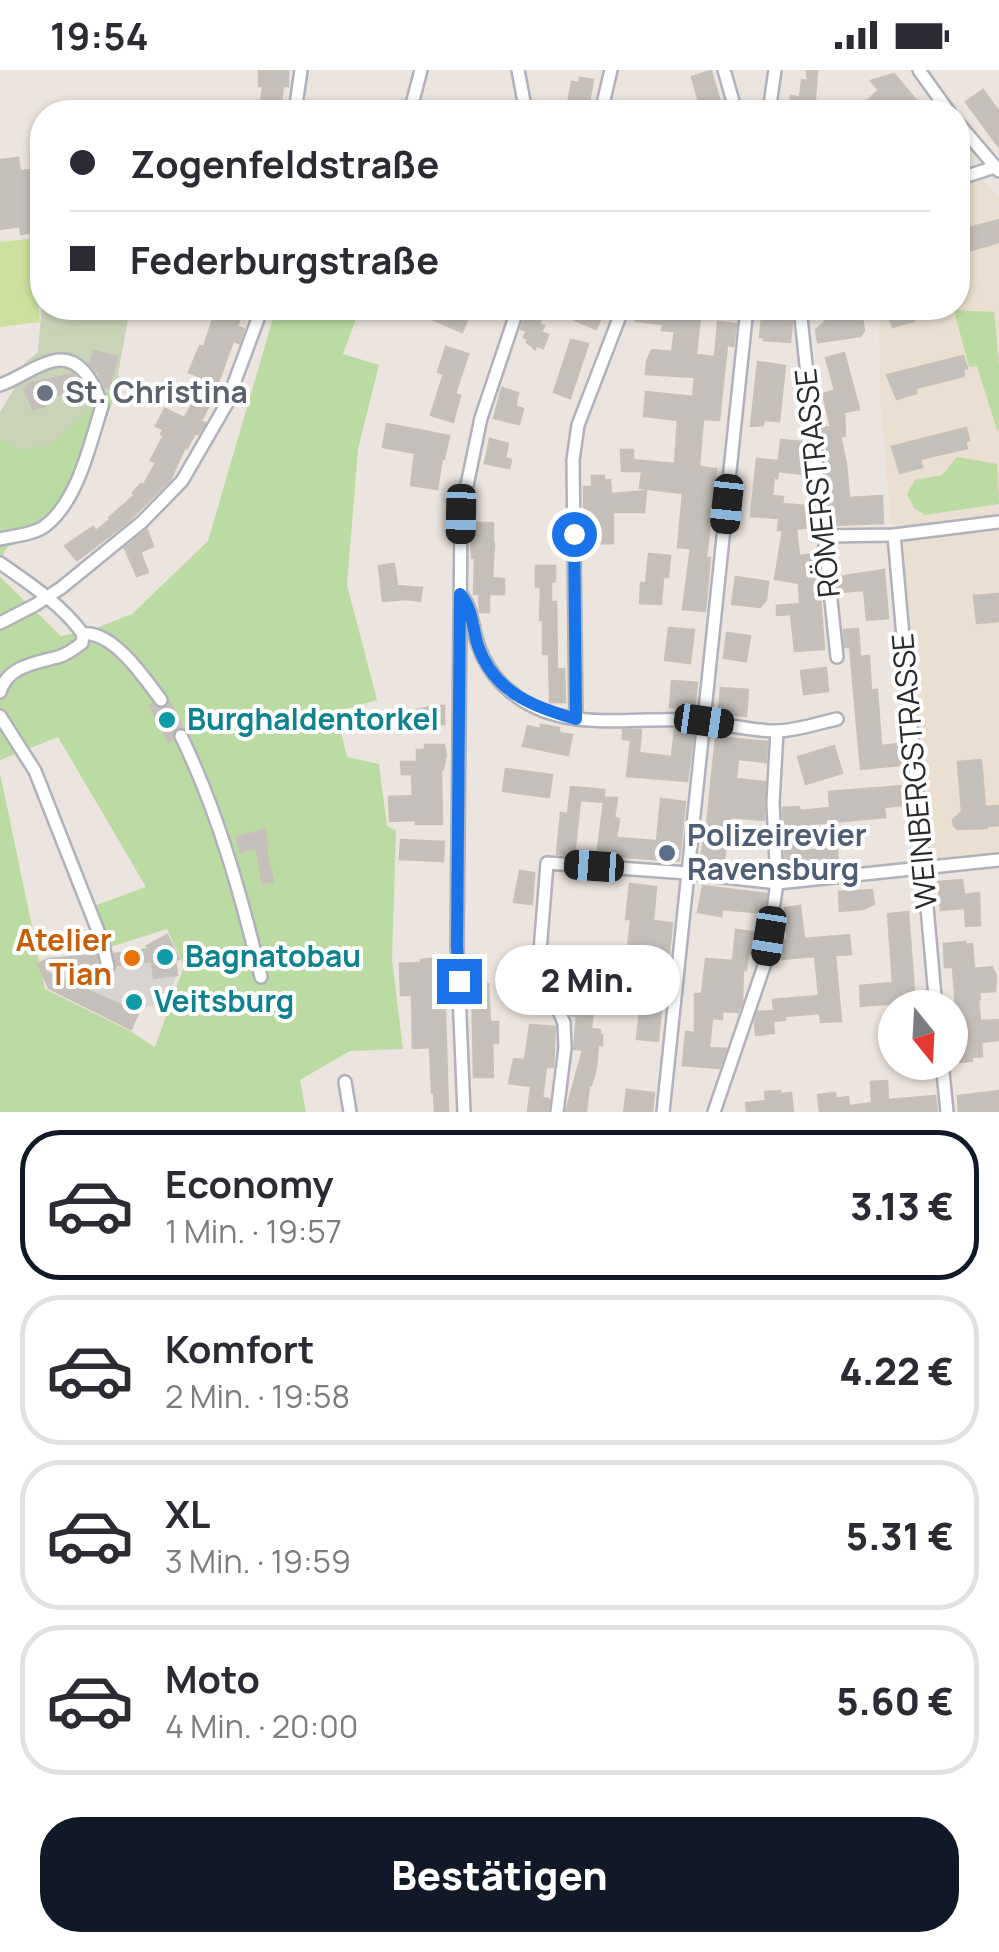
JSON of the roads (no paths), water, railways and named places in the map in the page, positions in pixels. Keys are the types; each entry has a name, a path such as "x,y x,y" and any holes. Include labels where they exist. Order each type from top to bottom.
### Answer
{"street":[{"path":"297,100 302,70"},
{"path":"413,100 421,70"},
{"path":"518,70 524,100"},
{"path":"604,100 611,70"},
{"path":"724,70 733,100"},
{"path":"771,100 776,70"},
{"path":"919,70 940,100"},
{"path":"970,136 997,169 970,176"},
{"path":"0,623 48,597 142,522 182,482 226,405 258,320"},
{"path":"464,1112 457,946 461,514 482,418 514,320"},
{"path":"576,719 573,460 578,425 618,320"},
{"path":"664,1112 746,320"},
{"name":"RÖMERSTRASSE","path":"801,320 838,658"},
{"path":"0,384 52,361 64,360 76,364 89,376 102,406 83,467 64,506 43,528 0,539"},
{"path":"824,536 894,535 999,522"},
{"name":"WEINBERGSTRASSE","path":"894,535 934,990"},
{"path":"0,563 48,597 82,634 82,643 66,654 15,671 0,692"},
{"path":"460,594 468,604 485,661 513,693 540,708 576,719 704,721 777,731 836,719"},
{"path":"82,634 93,633 110,642 161,700"},
{"path":"0,716 42,786 102,941 108,967"},
{"path":"714,1112 764,962 777,882 773,802 777,731"},
{"path":"180,736 230,861 260,977"},
{"path":"556,1112 565,1048 564,1023 539,964 547,863 777,882 999,860"},
{"path":"944,1080 947,1112"},
{"path":"346,1082 350,1112"}],"tunnel":[{"path":"161,700 181,736"}],"place":[{"name":"St. Christina","path":"45,393"},
{"name":"Burghaldentorkel","path":"167,720"},
{"name":"Polizeirevier Ravensburg","path":"667,853"},
{"name":"Bagnatobau","path":"165,957"},
{"name":"Atelier Tian","path":"132,958"},
{"name":"Veitsburg","path":"134,1002"}]}
